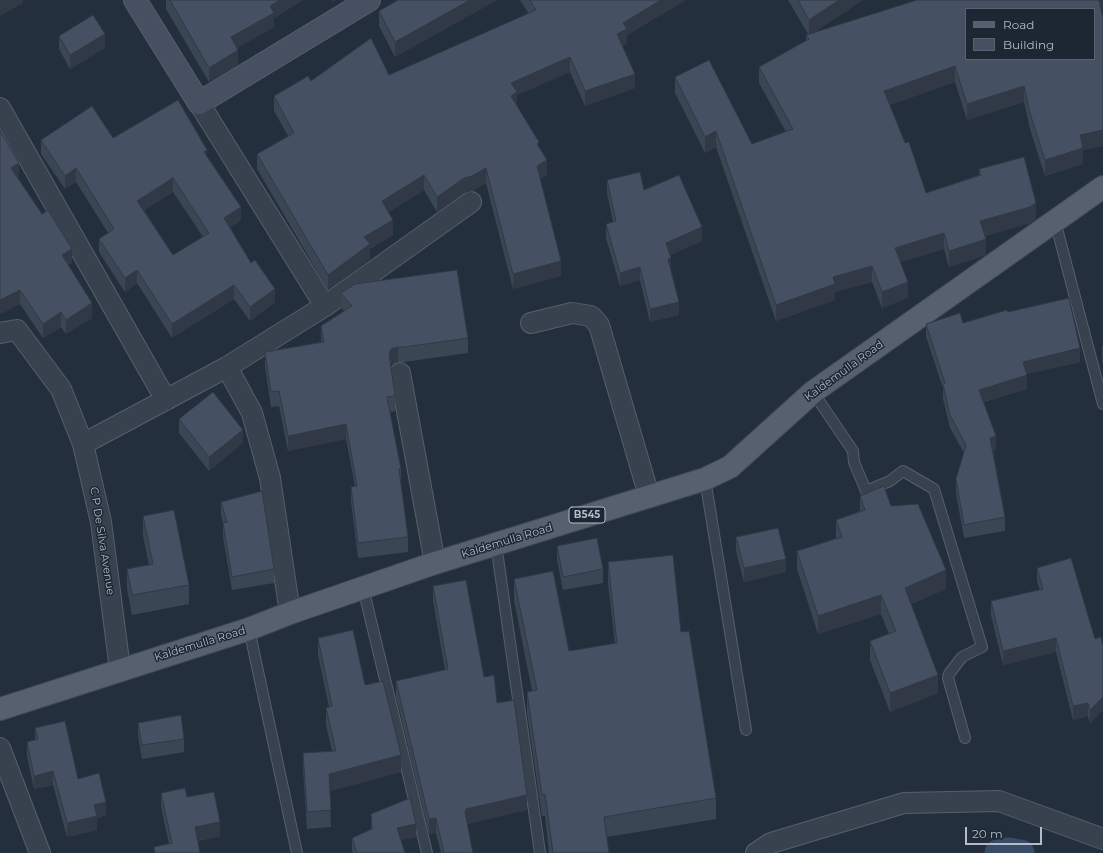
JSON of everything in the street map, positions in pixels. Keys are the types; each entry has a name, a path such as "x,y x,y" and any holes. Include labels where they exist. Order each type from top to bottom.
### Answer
{"main road":[{"name":"Kaldemulla Road","path":"0,709 120,669 249,629 290,613 434,563 705,479 730,467 813,392 1103,187"}],"street":[{"path":"135,0 325,306"},
{"path":"199,103 369,0"},
{"path":"0,108 166,400"},
{"path":"83,444 227,367 325,306 471,202"},
{"path":"531,323 572,313 591,316 599,326 649,496"},
{"name":"C P De Silva Avenue","path":"0,333 17,330 61,388 83,444 101,522 120,669"},
{"path":"227,367 252,413 270,478 290,613"},
{"path":"400,373 434,563"},
{"path":"0,748 40,853"},
{"path":"756,853 771,843 904,802 999,801 1103,839"}],"lane":[{"path":"1055,221 1103,404"},
{"path":"813,392 853,451 854,462 866,491 890,481 902,471 934,489 982,647 962,656 949,674 948,678 965,738"},
{"path":"705,479 746,730"},
{"path":"496,544 540,853"},
{"path":"363,588 427,853"},
{"path":"249,629 297,853"}],"building":[{"path":"170,0 280,0 270,6 274,13 231,37 238,50 209,68"},
{"path":"398,0 470,0 395,42 379,11"},
{"path":"530,0 661,0 623,23 627,29 617,34 635,74 585,91 570,57 511,83 517,92 511,96 539,142 537,144 547,160 537,166 561,261 513,274 486,168 472,176 464,178 437,197 424,175 382,201 393,220 364,237 370,244 328,275 257,154 294,133 274,96 308,76 311,81 371,38 389,75 536,10"},
{"path":"798,0 839,0 809,20"},
{"path":"917,0 1099,0 1103,18 1103,130 1080,135 1083,148 1045,160 1030,113 1024,86 967,104 955,66 884,91 905,143 909,142 926,193 981,175 979,169 1024,157 1036,203 1030,207 980,221 986,239 949,251 944,233 895,248 908,282 882,292 872,266 833,277 835,284 776,305 716,131 705,137 675,77 709,60 752,144 793,129 759,67 809,39 806,35"},
{"path":"93,15 105,34 70,55 59,36"},
{"path":"178,100 207,150 204,152 241,207 224,218 251,263 255,260 275,289 250,307 234,285 172,324 137,270 125,278 99,239 114,229 76,168 65,176 41,140 92,106 113,138","holes":["173,178 209,233 173,255 137,201"]},
{"path":"0,131 19,163 11,168 42,214 48,210 72,249 62,255 92,303 66,320 61,312 43,324 20,290 0,300"},
{"path":"640,172 644,190 679,175 702,227 666,243 671,258 668,259 679,302 650,309 640,267 620,273 606,224 616,221 607,180"},
{"path":"457,270 468,338 398,347 391,349 389,354 395,396 387,397 401,469 399,469 408,537 358,543 351,487 357,486 346,424 288,436 279,391 271,392 265,352 324,342 321,326 352,306 341,293 355,284"},
{"path":"1069,298 1080,348 1023,362 1027,375 979,390 996,436 990,438 1005,517 964,525 956,479 966,445 950,415 943,385 945,383 926,324 960,313 963,323 1007,310 1008,312"},
{"path":"213,392 243,430 209,457 179,419"},
{"path":"884,486 891,506 918,504 946,570 905,588 938,675 890,693 870,641 896,631 881,595 818,616 797,551 842,537 836,520 865,510 860,496"},
{"path":"262,491 274,569 232,577 223,523 227,522 221,502"},
{"path":"174,510 189,585 132,595 127,569 153,564 143,516"},
{"path":"778,528 786,559 744,568 736,537"},
{"path":"597,538 603,569 563,577 557,546"},
{"path":"673,555 681,632 689,631 716,798 604,817 609,853 553,853 545,794 542,795 527,692 537,690 514,579 553,571 569,651 617,643 608,562"},
{"path":"1071,558 1095,639 1101,637 1103,646 1103,697 1090,710 1088,703 1073,706 1056,638 1003,651 991,601 1043,589 1037,568"},
{"path":"466,580 484,677 494,675 497,703 514,700 527,795 466,809 465,812 473,853 444,853 436,818 429,819 396,681 448,669 433,586"},
{"path":"353,630 365,685 383,681 401,755 329,774 331,810 307,812 303,753 336,751 326,708 332,706 318,638"},
{"path":"181,715 184,739 142,745 138,723"},
{"path":"65,721 78,779 99,773 106,802 94,805 97,816 67,823 53,771 34,776 27,742 38,739 35,728"},
{"path":"185,788 187,797 214,792 220,822 195,827 200,853 155,853 154,847 172,843 161,793"},
{"path":"410,798 416,824 397,828 405,853 357,853 352,838 372,829 371,814"}],"waterway":[{"path":"998,853 1008,851 1021,853"}]}
